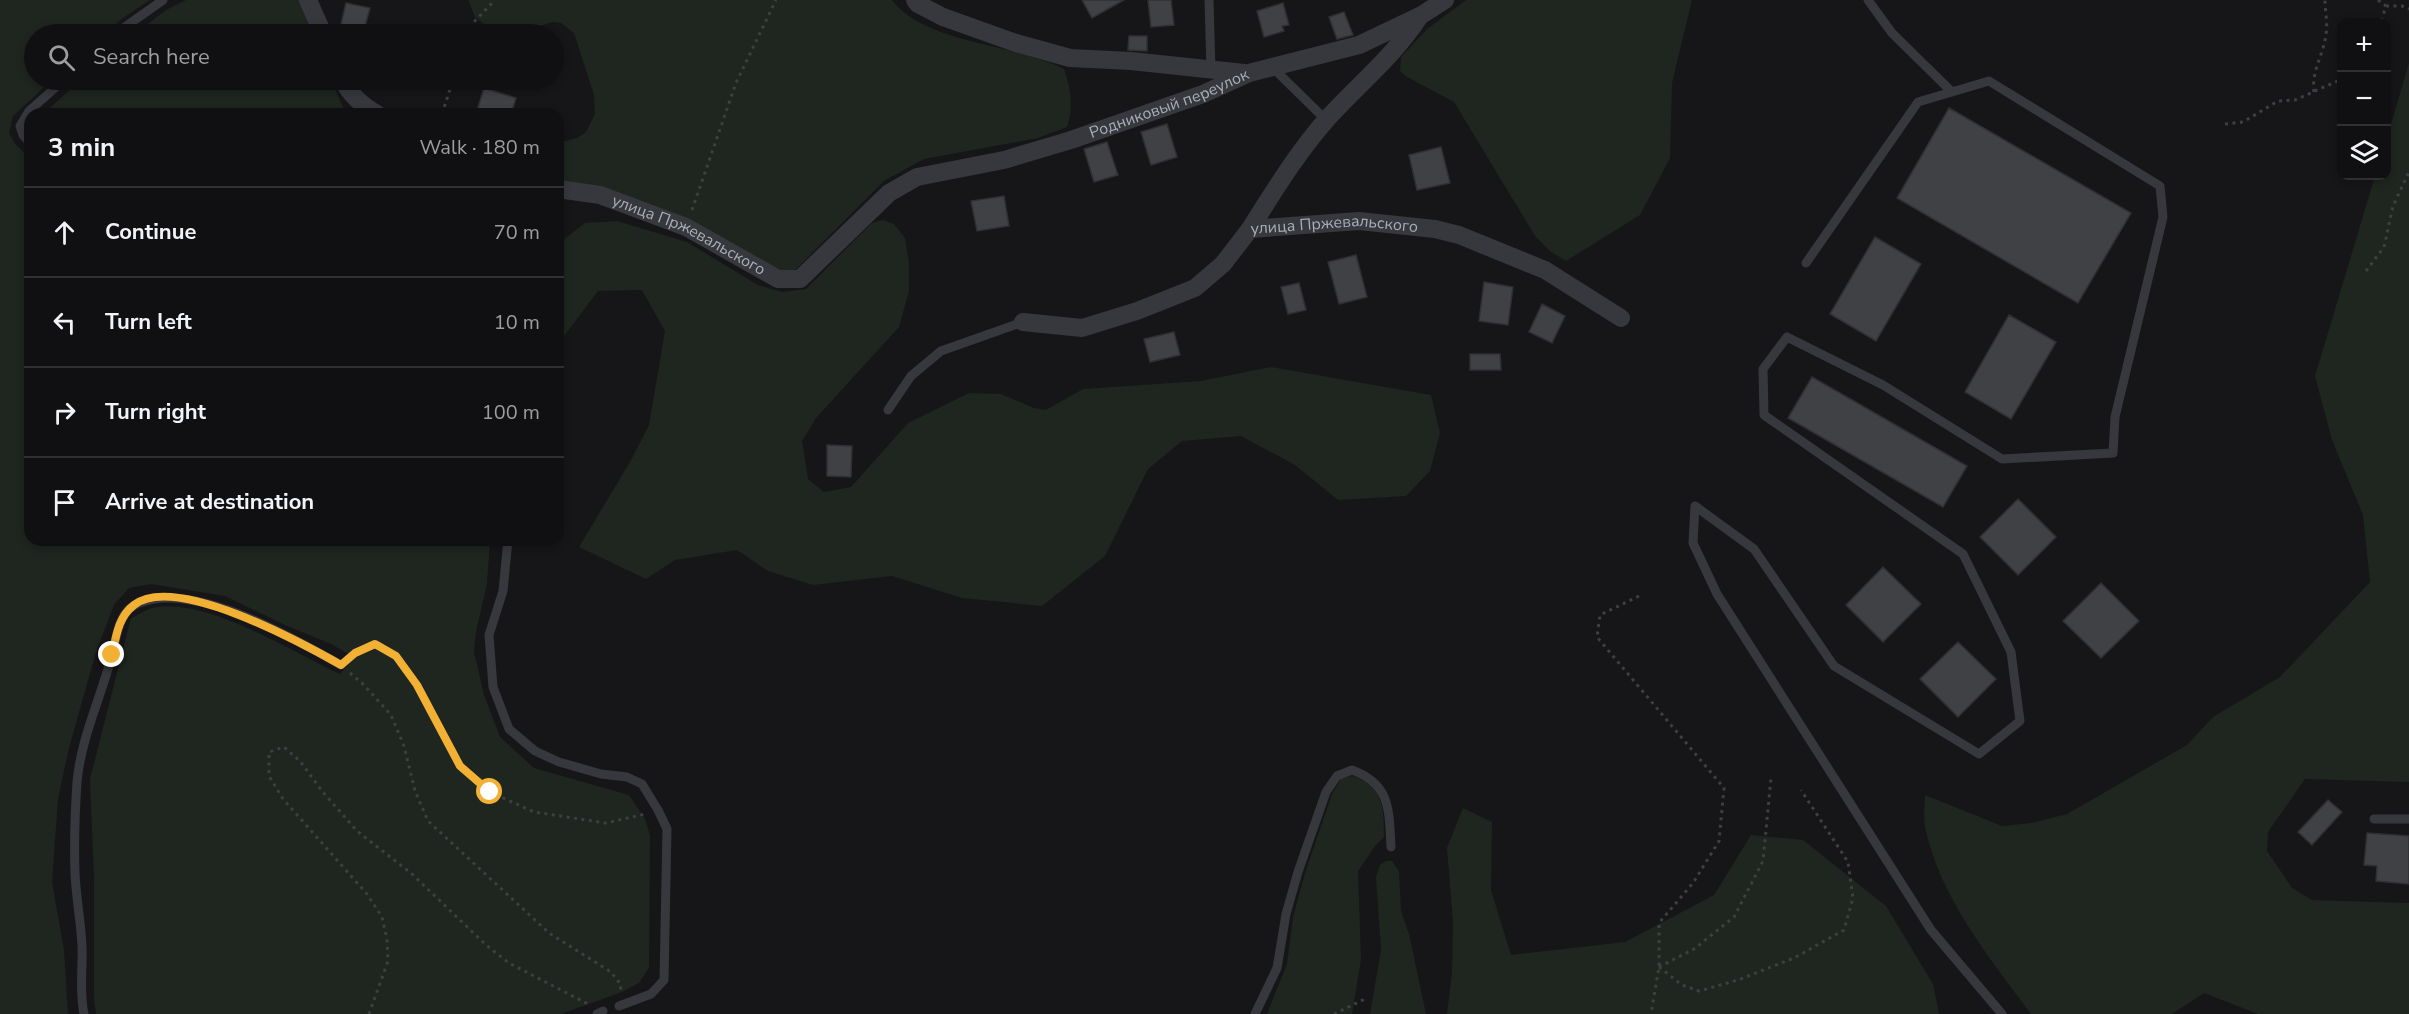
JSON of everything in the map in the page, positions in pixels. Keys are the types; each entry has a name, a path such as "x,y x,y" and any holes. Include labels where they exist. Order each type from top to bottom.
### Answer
{"street":[{"path":"308,0 319,24"},
{"path":"915,0 918,4 944,17 1016,43 1070,58 1131,61 1211,71 1249,73"},
{"name":"Родниковый переулок","path":"889,193 917,177 1004,160 1071,140 1203,94 1249,73 1359,45 1420,16 1445,0"},
{"path":"1250,229 1294,160 1326,120 1407,36 1420,16"},
{"path":"349,90 369,108"},
{"name":"улица Пржевальского","path":"564,190 600,195 686,227 778,279 800,279 889,193"},
{"name":"улица Пржевальского","path":"1023,322 1082,328 1137,311 1195,288 1223,264 1250,229 1359,221 1435,229 1460,235 1545,270 1621,318"}],"lane":[{"path":"129,24 163,0"},
{"path":"1209,0 1211,71"},
{"path":"1868,0 1892,33 1952,92"},
{"path":"1273,68 1326,120"},
{"path":"1806,263 1918,102 1989,81 2160,186 2163,217 2115,417 2113,453 2002,459 1883,385 1787,338 1763,369 1764,415 1963,554 2011,652 2020,721 1979,754 1834,666 1754,549 1695,506 1693,543 1717,594 1931,930 2002,1014"},
{"path":"32,108 53,90"},
{"path":"24,119 20,126 24,136"},
{"path":"888,410 910,376 941,351 1023,322"},
{"path":"507,546 503,591 489,635 493,687 509,729 535,752 559,762 601,774 627,777 642,784 668,830 664,980 651,994 618,1006"},
{"path":"84,1014 81,1000 82,947 75,873 77,781 87,732 112,655 118,625 134,604 153,598 176,598 219,607 284,633 341,665"},
{"path":"1255,1014 1277,968 1298,872 1326,792 1337,776 1352,770 1367,775 1379,786 1389,807 1391,848"},
{"path":"2374,819 2409,819"}],"path":[{"path":"472,24 495,0"},
{"path":"686,227 736,83 776,0"},
{"path":"2314,93 2313,84 2327,33 2325,0"},
{"path":"2378,0 2386,6 2402,6 2409,9"},
{"path":"2382,18 2386,6"},
{"path":"2226,124 2243,122 2278,101 2295,100 2337,82"},
{"path":"444,108 450,90"},
{"path":"2366,271 2384,247 2392,206 2409,172"},
{"path":"1639,596 1600,615 1597,636 1724,788 1719,841 1693,883 1659,923 1659,967 1651,1014"},
{"path":"618,1006 621,985 611,972 549,933 429,821 415,791 404,746 391,715 363,684 341,665 355,653 375,644 396,656 417,685 460,766 490,792 534,812 606,823 626,820 658,810"},
{"path":"369,1014 388,961 387,939 382,917 367,894 284,799 269,776 269,753 284,747 300,761 322,791 357,831 412,874 486,945 509,963 600,1013"},
{"path":"1659,967 1694,949 1734,917 1763,861 1771,778"},
{"path":"1659,967 1682,985 1700,991 1738,980 1794,958 1844,930 1853,898 1848,862 1801,790"},
{"path":"1334,1014 1365,999"}],"shaded area":[{"path":"0,0 150,0 116,24 24,24 24,90 41,90 13,116 9,133 15,144 24,152 24,546 490,546 487,584 476,631 474,652 484,695 500,737 534,768 629,795 645,819 650,835 649,968 639,983 622,992 561,1014 96,1014 90,779 131,618 152,608 173,606 197,610 248,628 340,674 354,657 331,644 225,596 151,584 129,588 114,605 96,652 69,748 58,799 52,882 64,950 68,1014 0,1014"},
{"path":"186,0 299,0 310,24 148,24 166,10"},
{"path":"468,0 892,0 907,15 949,35 1044,60 1064,69 1071,98 1069,120 1067,127 1038,138 924,159 884,181 794,271 780,272 564,184 564,141 577,138 586,132 595,114 594,95 574,33 561,23 484,24 475,17"},
{"path":"1466,0 1692,0 1672,83 1670,158 1640,215 1566,261 1551,252 1535,236 1454,102 1400,71 1401,57 1427,29"},
{"path":"2409,63 2409,782 2305,779 2268,832 2267,851 2292,888 2312,900 2409,903 2409,1014 2258,1014 2204,993 2172,1014 2031,1014 1983,949 1942,878 1925,827 1925,795 2002,826 2031,823 2067,814 2187,745 2213,717 2280,677 2370,582 2363,515 2332,440 2315,376 2374,180 2391,180 2391,124"},
{"path":"70,90 335,90 343,108 50,108"},
{"path":"883,220 894,224 905,238 909,263 909,291 899,327 816,418 802,441 808,479 824,492 851,487 908,423 969,393 1001,394 1034,408 1046,410 1083,389 1201,381 1271,367 1431,395 1440,433 1430,471 1406,496 1338,500 1295,465 1241,436 1182,441 1148,469 1105,556 1042,606 962,598 892,576 813,585 768,571 737,550 675,560 646,579 579,547 630,462 649,425 665,331 642,290 598,291 564,336 564,239 585,223 617,221 687,242 758,285 782,292 806,289 872,223"},
{"path":"1352,776 1370,786 1380,799 1384,837 1358,871 1361,959 1352,1014 1267,1014 1287,964 1293,917 1305,873 1332,794 1341,779"},
{"path":"1463,808 1492,822 1491,890 1511,955 1625,942 1714,895 1751,835 1803,840 1886,906 1933,984 1939,1014 1447,1014 1452,973 1453,922 1447,848"},
{"path":"1386,861 1392,861 1399,871 1401,911 1409,934 1426,1014 1370,1014 1381,950 1376,877 1380,865"}],"building":[{"path":"1082,0 1124,0 1092,18"},
{"path":"1148,0 1171,0 1174,25 1151,27"},
{"path":"346,3 370,8 366,24 341,24"},
{"path":"1283,3 1289,25 1282,26 1284,31 1264,37 1257,11"},
{"path":"1344,12 1353,35 1337,39 1329,17"},
{"path":"1129,36 1147,36 1147,51 1128,50"},
{"path":"483,90 516,98 513,108 478,108"},
{"path":"1949,108 2131,213 2078,303 1897,198"},
{"path":"1167,124 1177,157 1151,165 1141,132"},
{"path":"1107,142 1118,175 1094,182 1084,149"},
{"path":"1441,147 1450,183 1417,190 1409,155"},
{"path":"1004,196 1009,226 977,231 971,201"},
{"path":"1875,237 1921,264 1876,341 1830,314"},
{"path":"1356,255 1367,297 1339,304 1328,262"},
{"path":"1484,282 1513,287 1508,325 1479,321"},
{"path":"1299,283 1306,310 1288,314 1281,287"},
{"path":"1542,304 1565,316 1552,343 1529,332"},
{"path":"2009,315 2056,342 2011,419 1965,392"},
{"path":"1174,332 1180,355 1150,362 1144,339"},
{"path":"1470,354 1500,354 1501,370 1470,370"},
{"path":"1812,377 1967,466 1943,507 1788,418"},
{"path":"827,445 852,446 851,477 827,476"},
{"path":"2018,499 2056,537 2018,575 1980,537"},
{"path":"1883,567 1921,604 1883,642 1846,605"},
{"path":"2101,583 2139,621 2101,658 2063,621"},
{"path":"1958,642 1996,679 1958,717 1920,679"},
{"path":"2328,800 2342,812 2312,845 2298,832"},
{"path":"2367,833 2409,836 2409,884 2376,881 2377,866 2364,865"}],"route":[{"path":"112,655 118,625 134,604 153,598 176,598 219,607 284,633 341,665 355,653 375,644 396,656 417,685 460,766 490,792"}]}
